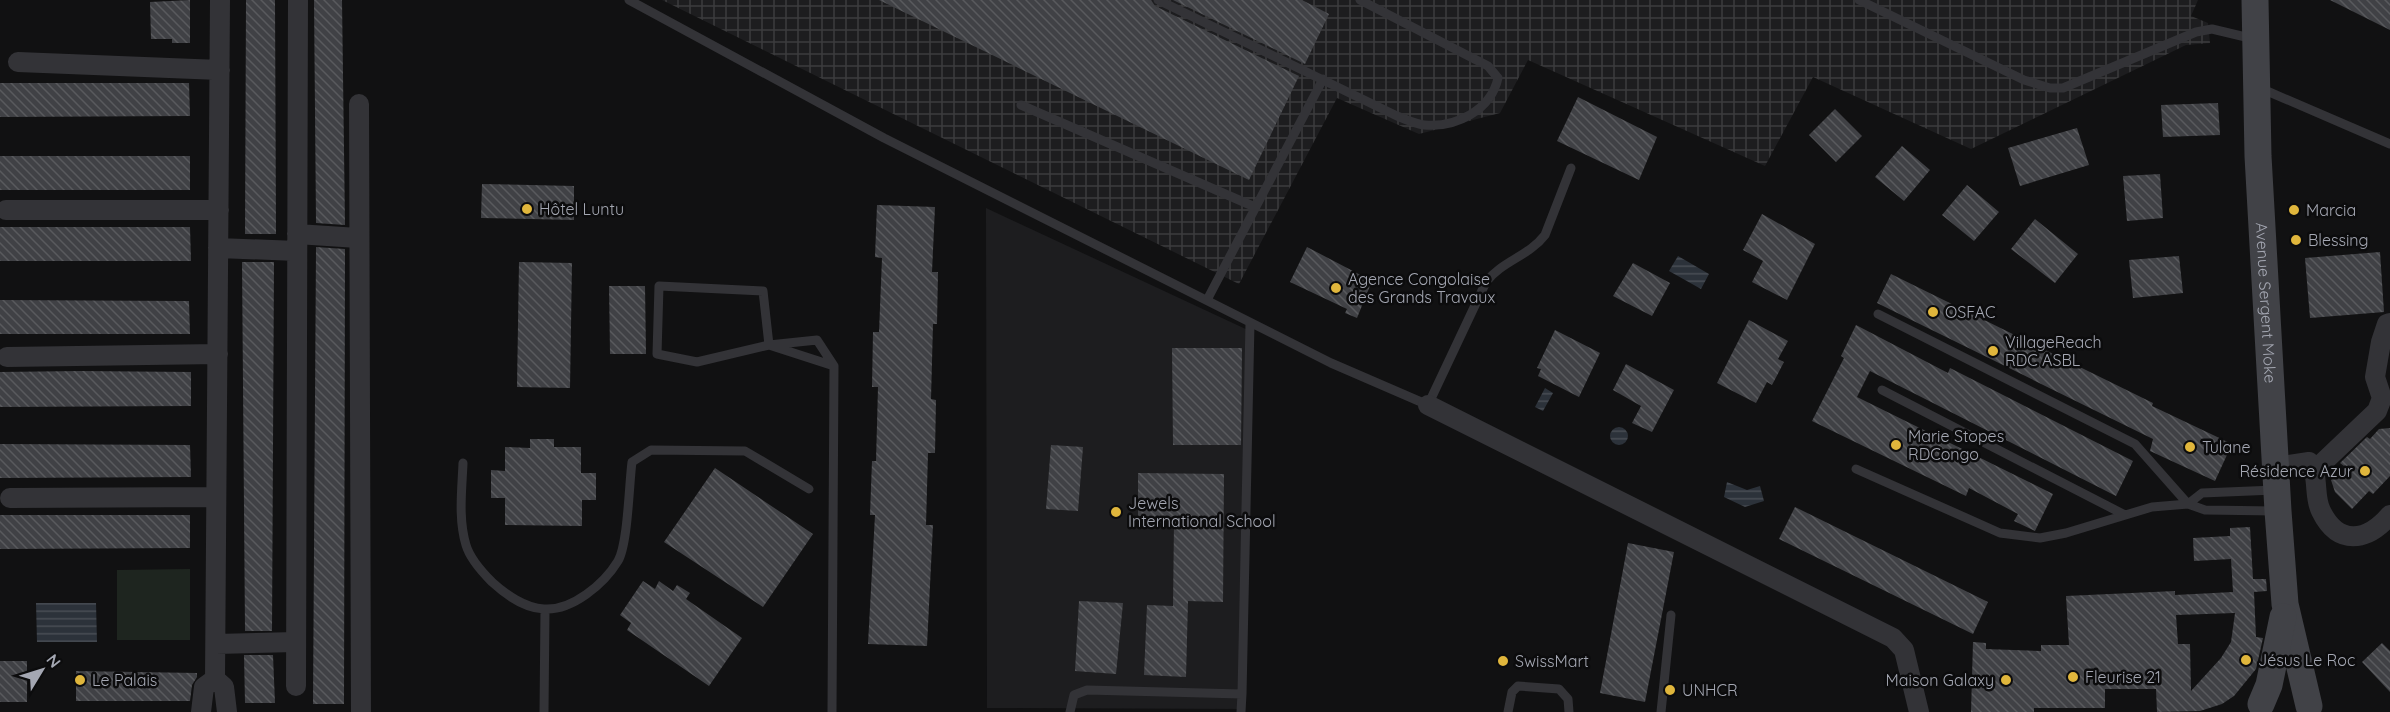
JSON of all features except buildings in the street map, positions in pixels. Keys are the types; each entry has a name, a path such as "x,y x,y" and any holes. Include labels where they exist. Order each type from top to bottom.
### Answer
{"main road":[{"name":"Avenue Sergent Moke","path":"2255,0 2258,156 2285,604 2311,709"},
{"name":"Avenue Sergent Moke","path":"2258,708 2277,651 2285,604"},
{"path":"2258,708 2272,698 2285,696 2298,699 2311,709"}],"street":[{"path":"215,679 220,0"},
{"path":"296,686 298,0"},
{"path":"18,62 220,70"},
{"path":"359,105 361,712"},
{"path":"6,210 219,210"},
{"path":"218,248 358,238"},
{"path":"2315,470 2377,411 2382,398 2375,376 2381,342 2387,324 2390,323"},
{"path":"7,357 218,354"},
{"path":"1428,405 1893,638 1904,650 1919,712"},
{"path":"2277,489 2309,462 2315,470 2320,510 2339,534 2351,538 2378,530 2390,516"},
{"path":"10,498 216,497"},
{"path":"216,644 296,642"},
{"path":"201,712 204,687 215,679"},
{"path":"215,679 225,687 227,712"}],"lane":[{"path":"629,0 884,138 1331,363 1428,405 1486,282 1495,271 1530,251 1545,235 1571,168"},
{"path":"1158,0 1397,116 1422,125 1467,117 1479,111 1491,98 1498,78 1488,66 1360,0"},
{"path":"1859,0 2024,81 2050,88 2062,88 2196,32 2212,29 2256,39"},
{"path":"1207,300 1323,79"},
{"path":"2258,87 2390,144"},
{"path":"1021,105 1255,207"},
{"path":"769,345 763,291 659,286 657,354 697,362 769,345 817,340 834,366 832,712"},
{"path":"1878,314 2135,444 2188,504"},
{"path":"1241,712 1250,323"},
{"path":"769,345 834,366"},
{"path":"1882,390 2125,515"},
{"path":"462,463 461,516 466,546 482,573 503,592 545,609 578,601 600,583 619,559 632,462 651,450 745,451 808,489"},
{"path":"1856,470 2000,533 2040,538 2053,537 2152,507 2188,504 2205,510 2277,489"},
{"path":"2188,504 2202,493 2277,489"},
{"path":"544,712 545,609"},
{"path":"1661,712 1671,615"},
{"path":"1508,712 1512,692 1518,686 1559,689 1568,699 1569,712"},
{"path":"1070,712 1074,695 1087,690 1242,693"}],"shaded area":[{"path":"662,0 2198,0 2191,16 2208,23 2210,43 2186,45 1971,149 1813,77 1765,166 1528,60 1500,113 1419,134 1337,98 1239,284"},
{"name":"Jewels International School","path":"986,208 1250,331 1241,709 987,708"},
{"path":"1678,256 1709,274 1701,289 1669,271"},
{"path":"1545,388 1553,393 1543,411 1535,407"},
{"path":"1619,427 1625,430 1628,436 1625,442 1619,445 1613,442 1610,436 1613,430"},
{"path":"1727,482 1747,490 1760,486 1764,501 1745,507 1724,497"},
{"path":"190,569 190,640 117,640 117,570"},
{"path":"36,603 96,603 97,642 37,642"}],"place":[{"name":"Hôtel Luntu","path":"527,209"},
{"name":"Marcia","path":"2294,210"},
{"name":"Blessing","path":"2296,240"},
{"name":"Agence Congolaise des Grands Travaux","path":"1336,288"},
{"name":"OSFAC","path":"1933,312"},
{"name":"VillageReach RDC ASBL","path":"1993,351"},
{"name":"Marie Stopes RDCongo","path":"1896,445"},
{"name":"Tulane","path":"2190,447"},
{"name":"Résidence Azur","path":"2365,471"},
{"name":"Jewels International School","path":"1116,512"},
{"name":"Jésus Le Roc","path":"2246,660"},
{"name":"SwissMart","path":"1503,661"},
{"name":"Fleurise 21","path":"2073,677"},
{"name":"Le Palais","path":"80,680"},
{"name":"Maison Galaxy","path":"2006,680"},
{"name":"UNHCR","path":"1670,690"}]}
